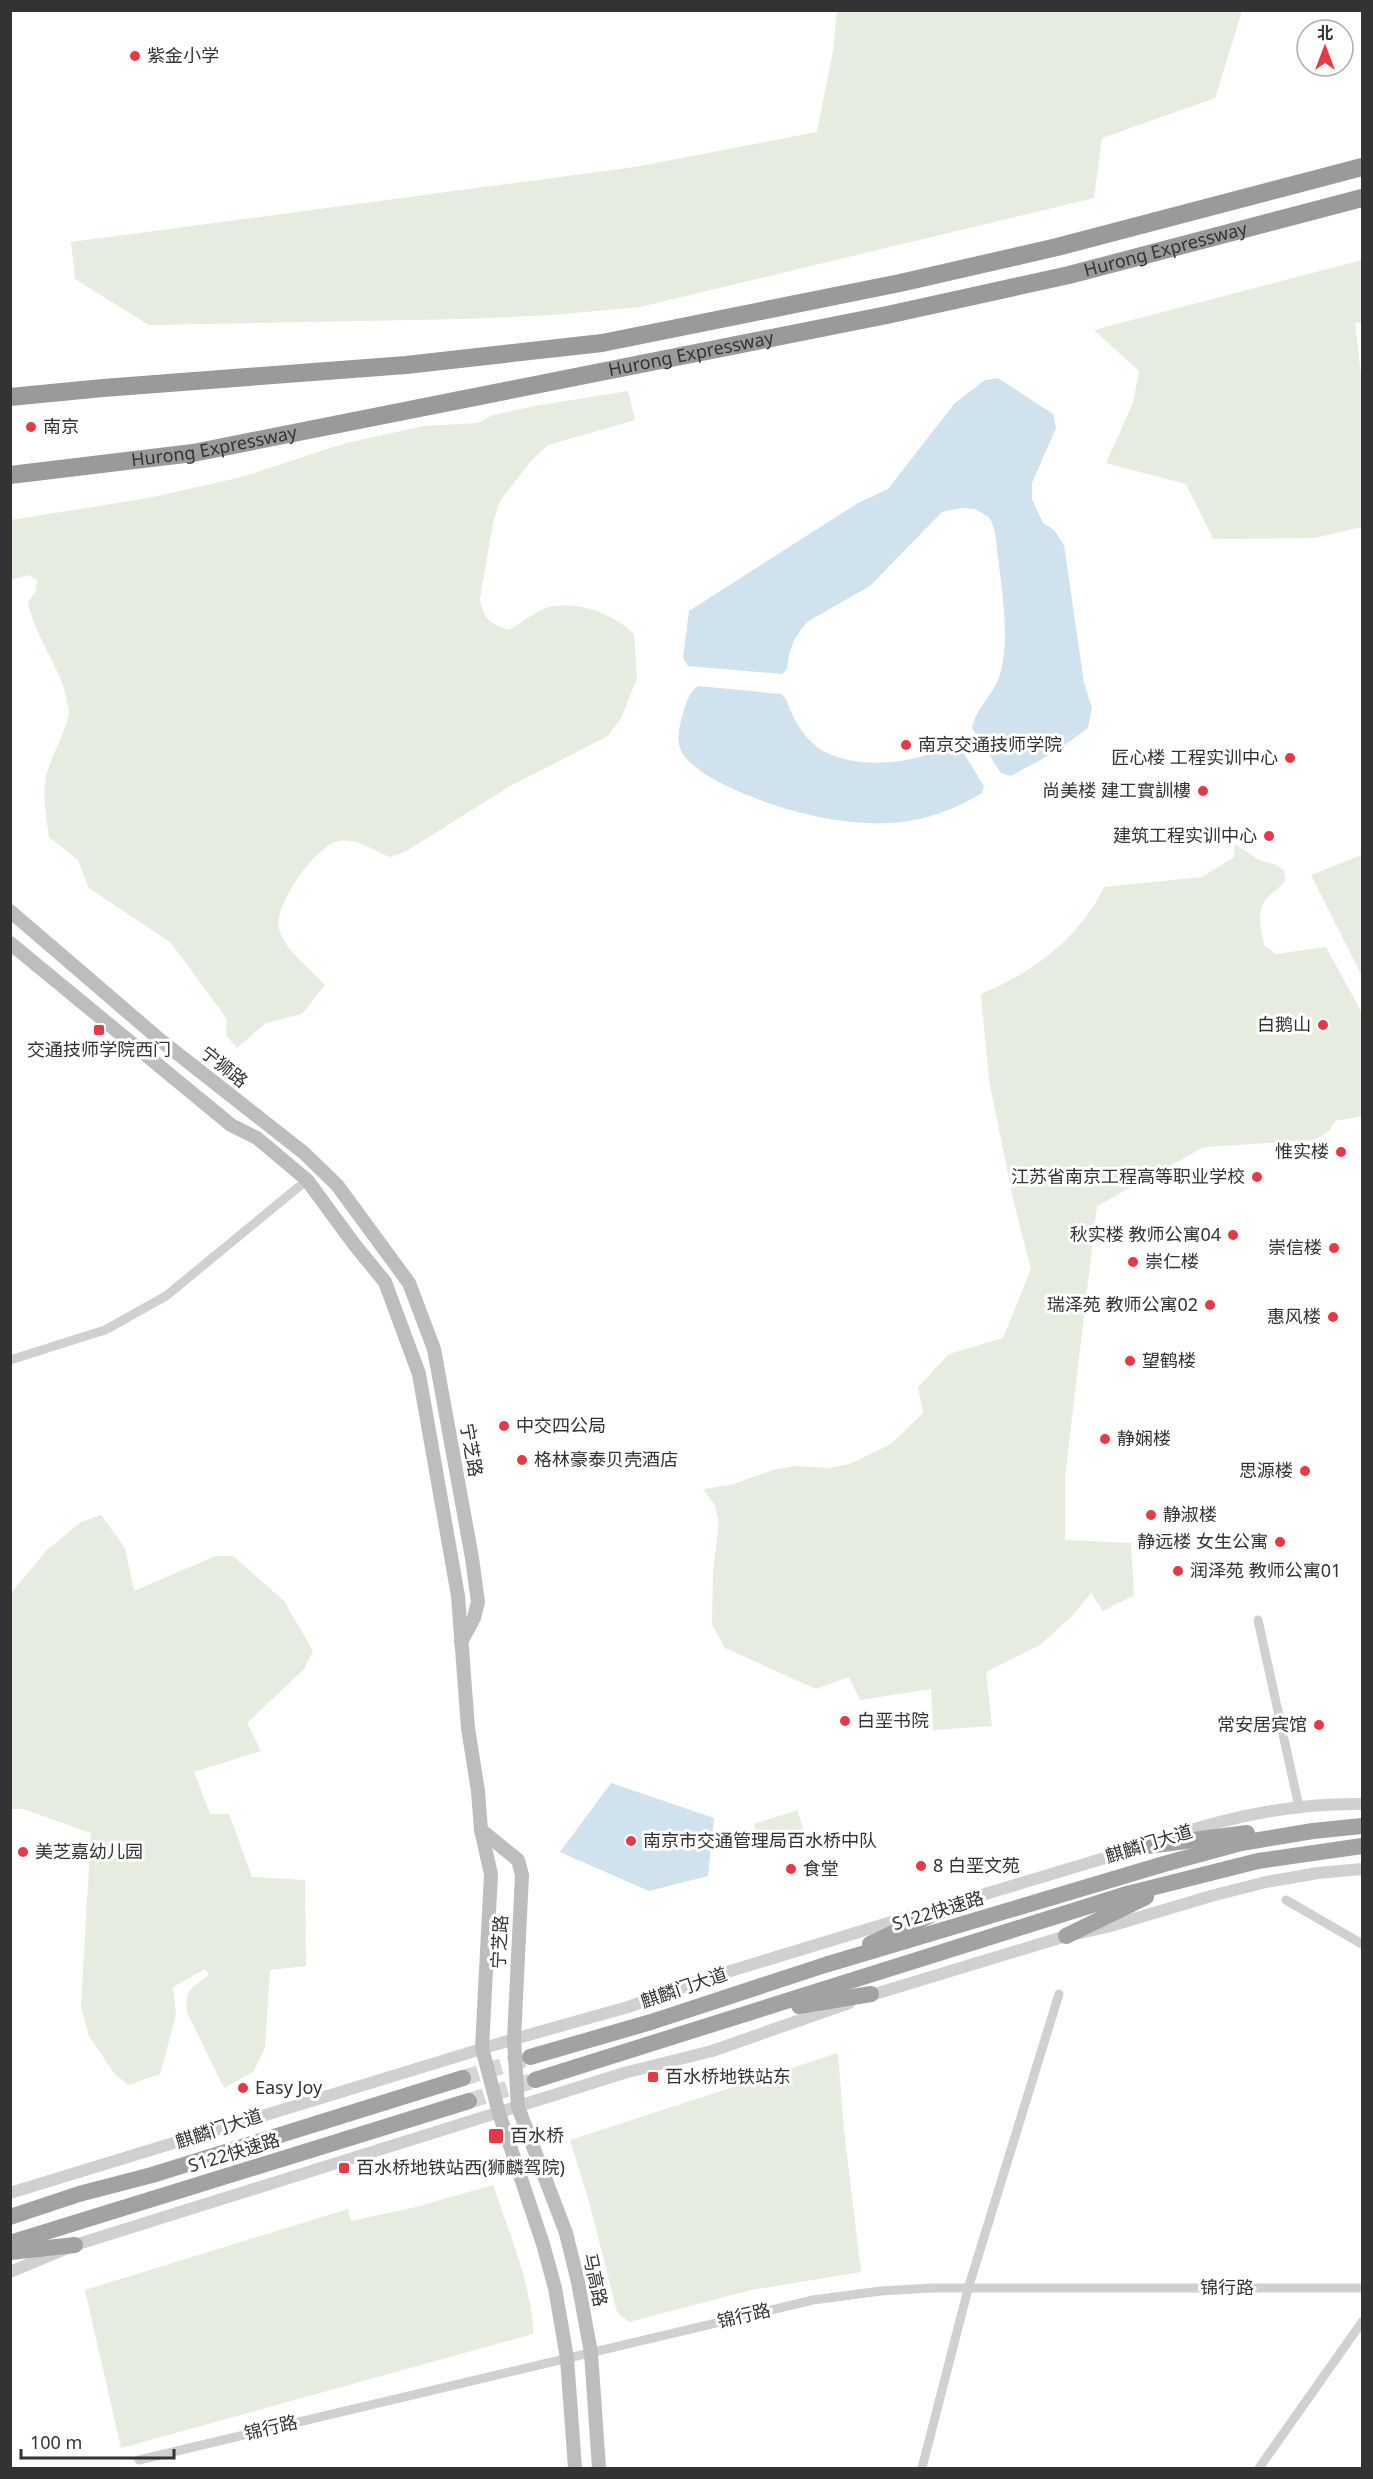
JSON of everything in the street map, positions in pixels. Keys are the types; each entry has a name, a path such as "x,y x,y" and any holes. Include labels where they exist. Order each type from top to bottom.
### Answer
{"highway":[{"name":"Hurong Expressway","path":"10,397 406,364 602,343 900,284 1058,247 1362,167"},
{"name":"Hurong Expressway","path":"10,475 193,453 840,325 1080,272 1362,198"},
{"name":"S122快速路","path":"530,2057 651,2022 825,1965 1164,1864 1241,1843 1313,1831 1362,1826"},
{"path":"1140,1847 1238,1834 1313,1831"},
{"path":"535,2080 1191,1876 1258,1861 1362,1846"},
{"path":"1066,1936 1191,1876"},
{"path":"825,1965 959,1902"},
{"path":"742,2015 872,1994"},
{"name":"S122快速路","path":"10,2217 78,2194 152,2175 463,2078"},
{"name":"S122快速路","path":"10,2243 469,2101"},
{"path":"10,2252 75,2245"}],"main road":[{"name":"宁狮路","path":"11,913 159,1039 304,1153 337,1185 399,1267"},
{"path":"10,943 231,1125 257,1138 307,1180"},
{"name":"宁芝路","path":"307,1180 385,1282 419,1374 458,1596 481,1830 491,1874 482,2048 499,2113"},
{"name":"宁芝路","path":"399,1267 409,1283 434,1348 472,1558 478,1602 474,1618 461,1643"},
{"name":"宁芝路","path":"481,1830 518,1860 522,1875 514,2038 518,2107"},
{"name":"马高路","path":"518,2107 566,2233 578,2282 591,2353 599,2469"},
{"path":"499,2113 543,2244 555,2288 567,2358 575,2469"}],"street":[{"path":"10,1360 105,1330 166,1296 307,1180"},
{"path":"1258,1620 1299,1807"},
{"name":"麒麟门大道","path":"10,2193 514,2038 628,2007 714,1976 1185,1832 1299,1807 1362,1804"},
{"path":"10,2272 75,2245 624,2073 712,2050 802,2021 872,1994 1066,1936 1107,1927 1266,1882 1318,1873 1362,1869"},
{"path":"1286,1900 1362,1944"},
{"path":"922,2469 968,2289 1059,1994"},
{"name":"锦行路","path":"139,2460 813,2300 881,2291 932,2288 1362,2288"},
{"path":"1259,2469 1362,2322"}],"shaded area":[{"path":"837,11 1242,11 1215,98 1102,138 1094,198 640,307 552,315 465,319 149,325 75,279 71,242 635,167 817,132 833,51"},
{"path":"1362,260 1362,322 1355,323 1362,384 1362,527 1314,538 1213,539 1186,484 1106,463 1133,403 1139,371 1094,330"},
{"path":"628,391 635,420 548,445 530,462 500,501 493,523 480,598 488,620 509,630 541,610 569,605 593,610 626,627 634,634 637,678 621,718 608,736 510,786 405,852 390,857 353,841 339,841 319,853 297,879 288,894 279,922 280,932 288,947 325,985 302,1014 266,1023 237,1048 226,1035 227,1019 171,943 89,888 78,860 49,837 45,782 69,713 67,698 57,670 37,630 28,602 36,591 37,580 28,575 11,580 11,520 149,498 242,477 346,443 424,426 478,423 493,415"},
{"path":"1235,844 1259,860 1276,865 1284,871 1285,881 1262,906 1260,923 1265,946 1276,954 1326,947 1362,1013 1362,1116 1335,1121 1329,1131 1315,1140 1204,1147 1097,1206 1065,1477 1065,1540 1131,1543 1134,1595 1103,1611 1091,1593 1071,1617 1040,1645 986,1672 992,1726 933,1730 931,1689 860,1700 849,1677 816,1689 725,1648 712,1624 713,1572 719,1523 715,1505 703,1489 731,1485 773,1470 795,1466 828,1468 850,1464 891,1444 923,1413 918,1387 949,1354 1003,1338 1031,1269 1013,1199 989,1080 981,994 1018,976 1053,952 1082,922 1104,887 1202,877 1234,857"},
{"path":"1362,855 1362,976 1311,875"},
{"path":"101,1515 125,1548 134,1591 216,1556 233,1556 284,1601 313,1651 304,1669 247,1723 261,1751 194,1772 210,1814 229,1814 252,1877 305,1880 306,1966 270,1970 265,2047 254,2071 224,2088 187,2012 188,1994 194,1986 209,1975 205,1969 173,1987 176,2015 160,2074 128,2085 114,2073 89,2036 81,2006 91,1833 23,1809 11,1809 11,1593 47,1550 81,1522"},
{"path":"797,1810 804,1831 760,1844 754,1824"},
{"path":"838,2053 844,2130 861,2272 751,2290 629,2322 617,2312 590,2205 570,2140"},
{"path":"493,2185 524,2279 532,2316 533,2334 121,2448 85,2290 348,2209 351,2221 416,2207"}],"water":[{"path":"998,378 1053,414 1056,428 1032,483 1032,499 1043,523 1054,530 1064,545 1084,683 1092,708 1088,728 1055,752 1011,776 1001,773 972,728 974,720 995,686 1001,671 1005,639 995,532 990,518 975,509 960,508 942,512 870,586 807,622 795,638 789,654 787,669 782,674 688,666 683,658 689,611 858,503 888,489 954,404 985,380"},
{"path":"698,686 781,694 787,700 798,725 810,741 825,752 849,760 890,762 917,758 948,746 959,746 984,786 982,793 928,817 893,823 847,821 813,816 752,797 696,768 685,756 679,744 680,727 687,700"},
{"path":"611,1783 714,1818 708,1876 649,1891 560,1852"}],"tunnel":[{"path":"463,2078 529,2058"},
{"path":"469,2101 535,2080"}],"place":[{"name":"紫金小学","path":"135,56"},
{"name":"南京","path":"31,427"},
{"name":"南京交通技师学院","path":"906,745"},
{"name":"匠心楼 工程实训中心","path":"1290,758"},
{"name":"尚美楼 建工實訓樓","path":"1203,791"},
{"name":"建筑工程实训中心","path":"1269,836"},
{"name":"白鹅山","path":"1323,1025"},
{"name":"交通技师学院西门","path":"99,1030"},
{"name":"惟实楼","path":"1341,1152"},
{"name":"江苏省南京工程高等职业学校","path":"1257,1177"},
{"name":"秋实楼 教师公寓04","path":"1233,1235"},
{"name":"崇信楼","path":"1334,1248"},
{"name":"崇仁楼","path":"1133,1262"},
{"name":"瑞泽苑 教师公寓02","path":"1210,1305"},
{"name":"惠风楼","path":"1333,1317"},
{"name":"望鹤楼","path":"1130,1361"},
{"name":"中交四公局","path":"504,1426"},
{"name":"静娴楼","path":"1105,1439"},
{"name":"格林豪泰贝壳酒店","path":"522,1460"},
{"name":"思源楼","path":"1305,1471"},
{"name":"静淑楼","path":"1151,1515"},
{"name":"静远楼 女生公寓","path":"1280,1542"},
{"name":"润泽苑 教师公寓01","path":"1178,1571"},
{"name":"白垩书院","path":"845,1721"},
{"name":"常安居宾馆","path":"1319,1725"},
{"name":"南京市交通管理局百水桥中队","path":"631,1841"},
{"name":"美芝嘉幼儿园","path":"23,1852"},
{"name":"8 白垩文苑","path":"921,1866"},
{"name":"食堂","path":"791,1869"},
{"name":"百水桥地铁站东","path":"653,2077"},
{"name":"Easy Joy","path":"243,2088"},
{"name":"百水桥","path":"496,2136"},
{"name":"百水桥地铁站西(狮麟驾院)","path":"344,2168"}]}
